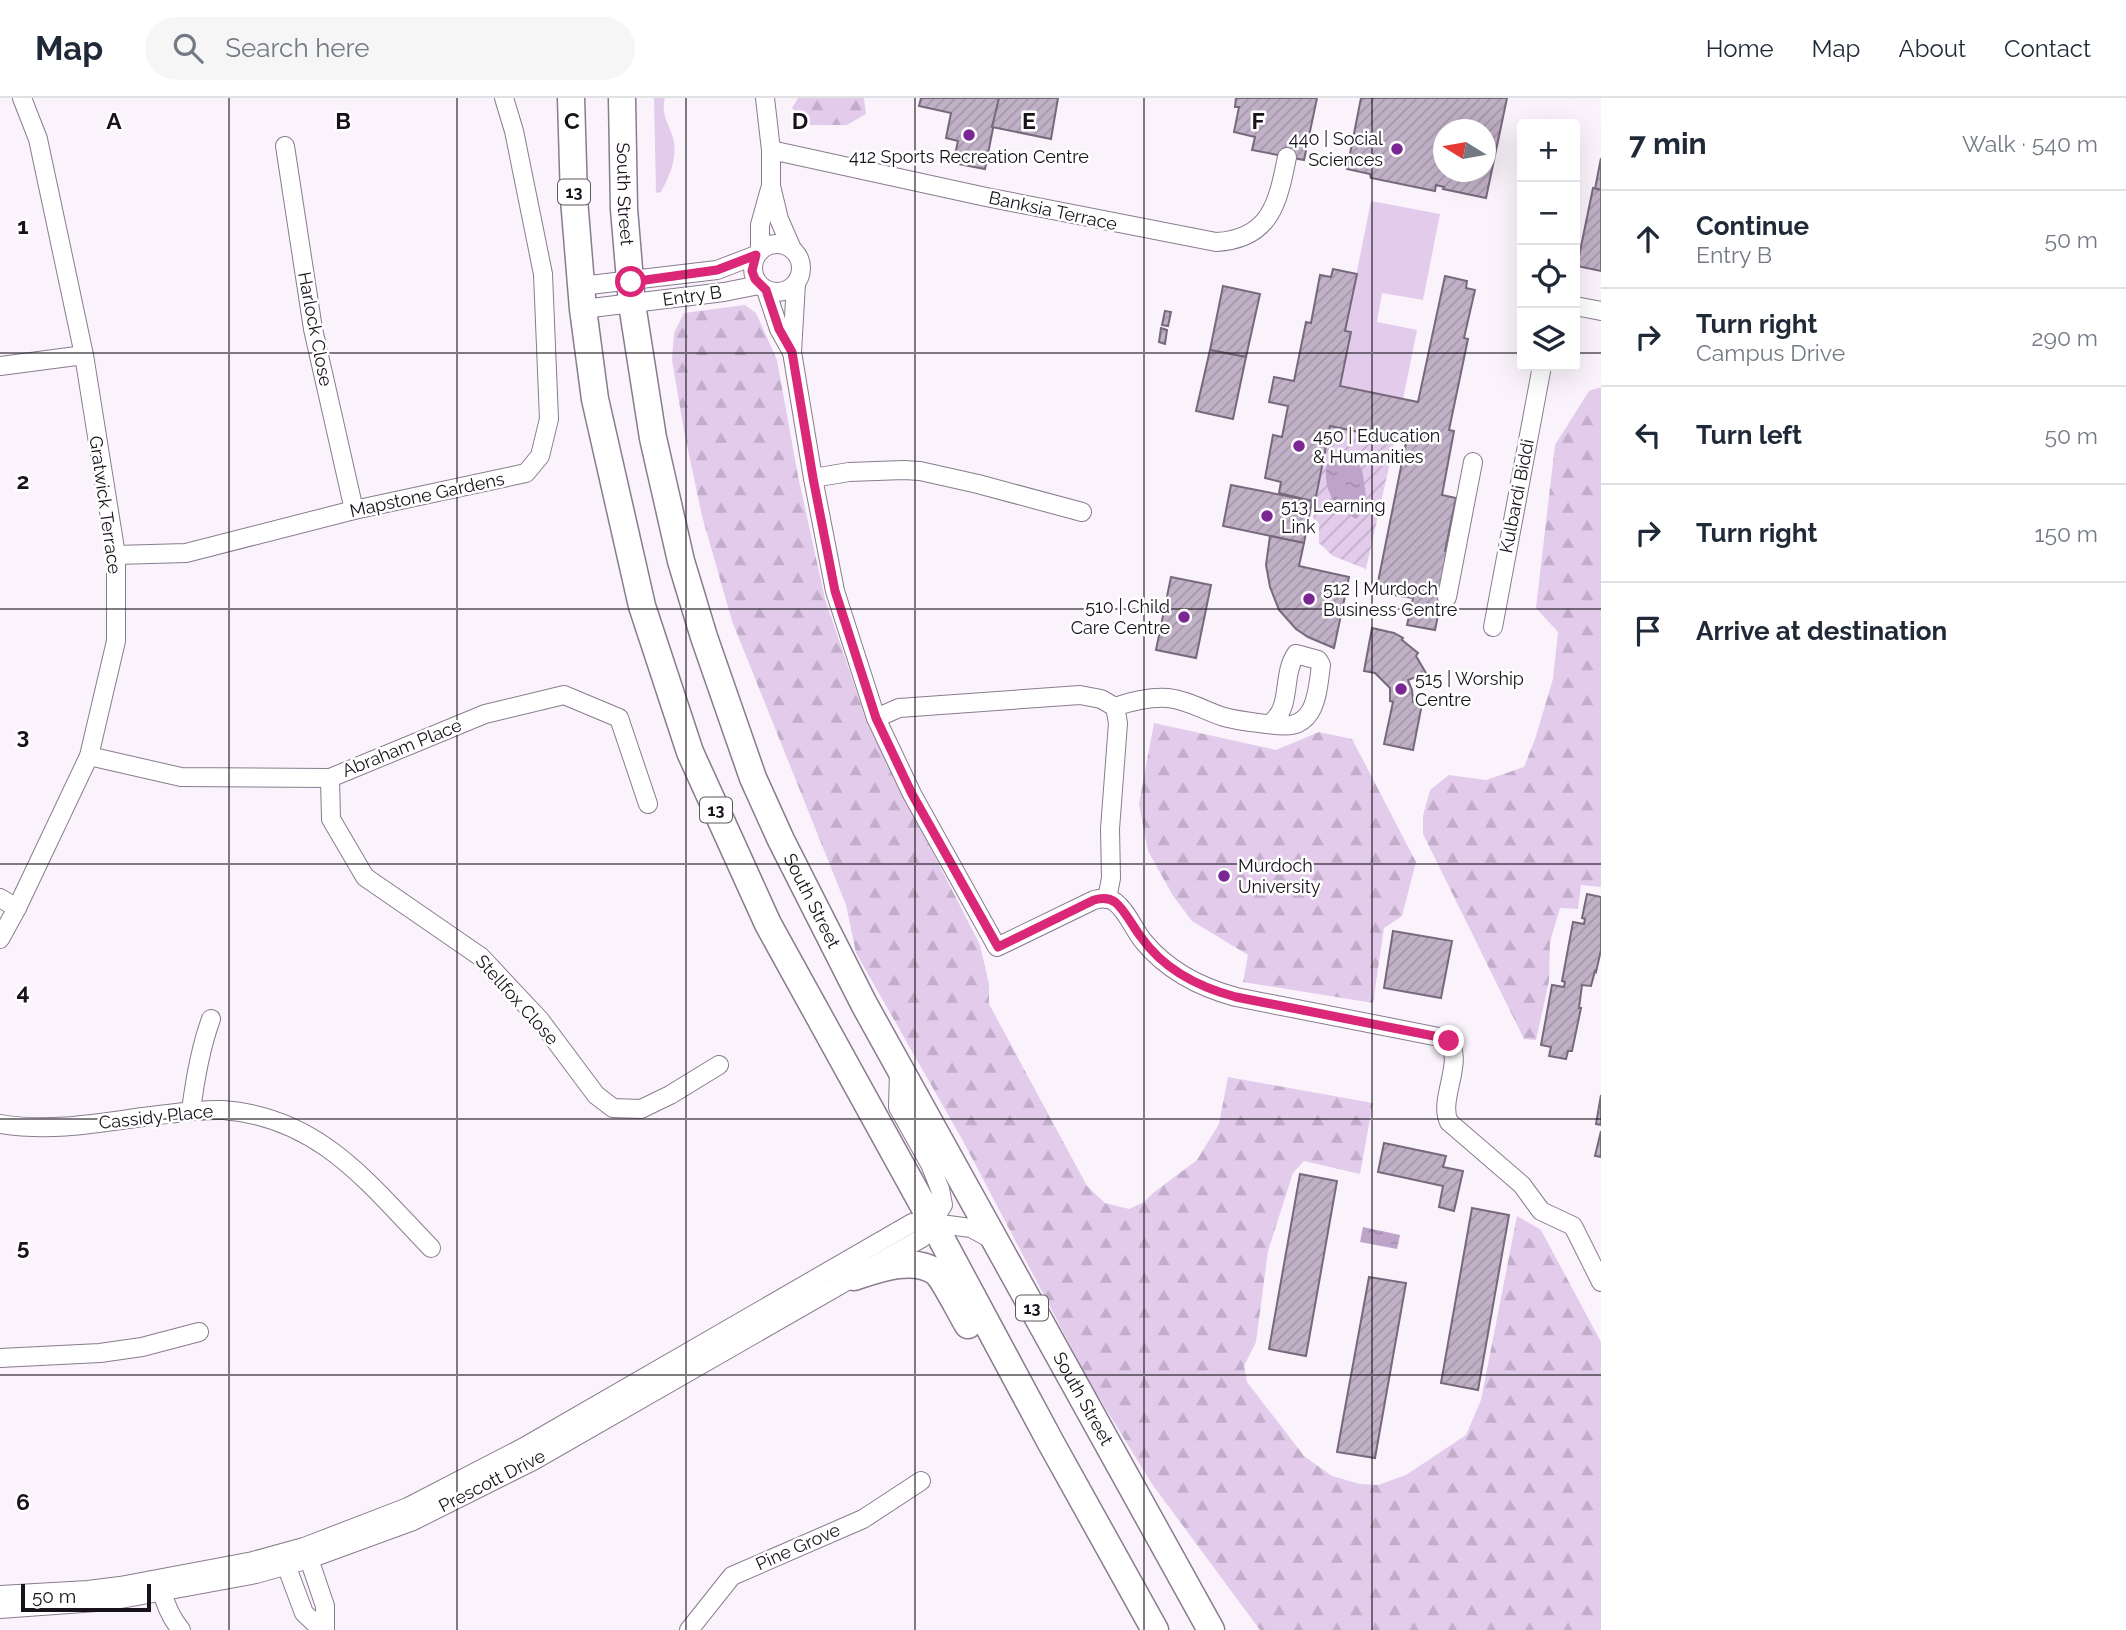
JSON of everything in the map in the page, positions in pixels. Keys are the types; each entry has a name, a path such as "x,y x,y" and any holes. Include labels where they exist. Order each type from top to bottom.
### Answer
{"highway":[{"name":"13","path":"571,98 574,199 582,298 595,400 642,606 690,752 768,924 1155,1630"},
{"name":"South Street","path":"622,98 624,209 631,293 653,438 681,561 753,778 781,840 864,1004 1205,1620"},
{"path":"854,1277 884,1267 909,1265 921,1266 937,1273 992,1368 1018,1383"},
{"path":"1205,1620 1223,1622 1231,1630"}],"street":[{"name":"Gratwick Terrace","path":"0,939 18,908 89,756 116,641 116,555 83,355 38,139 22,98"},
{"name":"Mapstone Gardens","path":"116,555 186,553 354,510 526,473 540,456 549,419 543,274 514,131 503,98"},
{"path":"765,98 771,150 771,186 779,219 801,268 796,283 792,352 835,591 876,718 912,794 998,947 1094,900 1107,899 1118,905 1161,961 1207,988 1236,997 1449,1041 1454,1061 1446,1111 1449,1122 1522,1185 1541,1211 1573,1226 1601,1282"},
{"name":"Harlock Close","path":"285,146 313,330 354,510"},
{"name":"Banksia Terrace","path":"771,150 1216,242 1228,242 1248,235 1262,224 1274,209 1279,196 1287,157"},
{"path":"771,186 760,225 758,253 752,271 763,288 779,329 792,352"},
{"path":"1149,230 1166,250"},
{"path":"758,253 772,244 792,248"},
{"name":"Entry B","path":"631,293 717,270 758,253"},
{"path":"763,288 783,292 796,283"},
{"name":"Entry B","path":"582,298 631,293 763,288"},
{"path":"1580,307 1601,311"},
{"path":"0,366 83,355"},
{"name":"Kulbardi Biddi","path":"1493,627 1541,371"},
{"path":"1447,597 1473,462"},
{"path":"813,478 849,472 920,471 1082,512"},
{"name":"Abraham Place","path":"89,756 181,777 330,778 485,714 564,695 619,718 648,804"},
{"path":"876,718 899,708 1082,695 1101,699 1115,707 1118,723 1110,829 1111,878 1107,899"},
{"path":"1115,707 1130,701 1166,698 1184,701 1248,723 1270,724"},
{"name":"Stellfox Close","path":"330,778 331,819 365,877 481,957 540,1020 596,1095 613,1108 641,1109 719,1065"},
{"path":"0,898 18,908"},
{"path":"191,1111 195,1074 211,1019"},
{"path":"899,1068 898,1107 930,1164 940,1189 943,1205 933,1223"},
{"name":"Cassidy Place","path":"0,1124 60,1128 191,1111 221,1110 244,1113 287,1125 316,1139 348,1163 431,1248"},
{"path":"900,1229 914,1190"},
{"name":"Prescott Drive","path":"307,1553 408,1507 524,1447 912,1223 971,1228 995,1241"},
{"name":"Prescott Drive","path":"0,1595 88,1590 284,1560 413,1521 533,1461 922,1238 933,1223"},
{"path":"0,1358 100,1353 142,1347 199,1332"},
{"name":"Pine Grove","path":"690,1630 732,1576 863,1519 921,1481"},
{"path":"307,1553 325,1606 324,1630"},
{"path":"284,1560 304,1613 324,1630"},
{"name":"Prescott Drive","path":"0,1609 110,1601 257,1574 284,1560"},
{"path":"162,1591 172,1620 181,1630"}],"green space":[{"path":"654,98 665,98 665,116 675,149 669,174 661,192 656,193"},
{"path":"798,98 864,98 866,114 847,125 808,125 792,108"},
{"path":"1371,201 1440,214 1423,300 1382,293 1377,322 1417,330 1403,399 1340,386 1350,332 1345,331"},
{"path":"745,305 756,313 777,360 798,476 825,599 868,725 980,945 989,984 989,1004 1087,1186 1105,1203 1129,1209 1144,1202 1197,1160 1219,1124 1228,1077 1373,1103 1360,1174 1304,1161 1293,1173 1268,1251 1256,1342 1244,1366 1247,1382 1304,1456 1332,1476 1360,1484 1378,1485 1406,1475 1466,1435 1481,1400 1517,1216 1541,1230 1601,1342 1601,1630 1260,1630 1152,1484 1090,1383 963,1141 856,953 846,905 732,621 702,516 672,360 674,333 684,313"},
{"path":"1601,387 1601,887 1581,885 1578,909 1560,908 1550,942 1549,981 1536,1040 1524,1039 1423,834 1423,816 1430,790 1449,775 1486,780 1524,767 1553,679 1558,632 1536,608 1555,445 1589,391"},
{"path":"1330,426 1395,440 1366,569 1333,556 1319,543 1319,524 1313,518"},
{"path":"1154,723 1276,750 1319,732 1352,739 1416,862 1402,916 1384,928 1373,1003 1243,982 1248,955 1192,921 1173,896 1148,851 1139,804"}],"water":[{"path":"1349,459 1357,462 1363,473 1366,502 1356,519 1336,503 1326,481 1327,464"},
{"path":"1363,1227 1400,1235 1397,1249 1360,1242"}],"building":[{"name":"412 Sports Recreation Centre","path":"921,98 999,98 985,169 953,163 958,141 946,138 951,113 919,106"},
{"path":"999,98 1058,98 1051,139 992,127"},
{"path":"1236,98 1317,98 1304,160 1252,150 1255,137 1234,132 1239,107 1235,107"},
{"name":"440 | Social Sciences","path":"1361,98 1507,98 1496,150 1496,119 1433,119 1433,182 1489,182 1486,198 1443,189 1444,187 1436,185 1435,191 1371,178 1370,174 1347,169"},
{"path":"1601,158 1601,190 1595,189"},
{"path":"1593,188 1601,190 1601,271 1580,267 1580,251"},
{"name":"450 | Education & Humanities","path":"1333,269 1357,274 1345,331 1351,332 1340,386 1418,402 1445,276 1467,281 1466,288 1475,290 1449,430 1454,431 1442,495 1456,498 1445,551 1451,552 1435,630 1407,625 1413,598 1376,592 1406,442 1330,426 1314,507 1311,506 1312,501 1279,493 1281,482 1265,478 1273,435 1282,437 1288,406 1269,402 1274,377 1294,381 1306,322 1311,323 1320,275 1331,277"},
{"path":"1223,286 1260,294 1246,357 1210,350"},
{"path":"1165,311 1171,312 1168,326 1162,325"},
{"path":"1161,328 1167,330 1165,344 1159,342"},
{"path":"1210,350 1246,357 1233,419 1196,411"},
{"name":"513 Learning Link","path":"1231,485 1312,501 1304,543 1223,526"},
{"name":"512 | Murdoch Business Centre","path":"1270,536 1304,543 1299,566 1349,577 1334,648 1296,629 1279,610 1270,587 1266,565"},
{"name":"510 | Child Care Centre","path":"1171,577 1211,585 1196,658 1156,650"},
{"name":"515 | Worship Centre","path":"1372,628 1403,638 1402,640 1418,653 1416,656 1426,673 1408,680 1413,702 1422,704 1413,750 1384,744 1393,702 1390,701 1390,688 1375,673 1364,671"},
{"path":"1587,894 1601,897 1601,950 1596,972 1591,986 1582,985 1581,1008 1572,1051 1568,1051 1566,1059 1549,1056 1551,1047 1541,1045 1552,985 1564,987 1565,982 1562,981 1573,922 1584,924 1585,919 1582,918"},
{"path":"1393,931 1452,941 1441,998 1384,988"},
{"path":"1601,1095 1601,1125 1596,1124"},
{"path":"1601,1131 1601,1157 1595,1156"},
{"path":"1384,1143 1446,1156 1443,1167 1463,1171 1454,1211 1439,1207 1443,1186 1378,1172"},
{"path":"1300,1174 1337,1181 1306,1356 1269,1349"},
{"path":"1472,1208 1509,1215 1478,1390 1441,1383"},
{"path":"1369,1277 1406,1283 1375,1458 1337,1452"}],"place":[{"name":"412 Sports Recreation Centre","path":"969,135"},
{"name":"440 | Social Sciences","path":"1397,149"},
{"name":"450 | Education & Humanities","path":"1299,446"},
{"name":"513 Learning Link","path":"1267,516"},
{"name":"512 | Murdoch Business Centre","path":"1309,599"},
{"name":"510 | Child Care Centre","path":"1184,617"},
{"name":"515 | Worship Centre","path":"1401,689"},
{"name":"Murdoch University","path":"1224,876"}],"route":[{"path":"631,282 717,270 756,255 752,271 755,279 766,290 779,329 792,352 835,591 876,718 912,794 998,947 1094,900 1107,899 1118,905 1161,961 1196,984 1236,997 1449,1041"}]}
